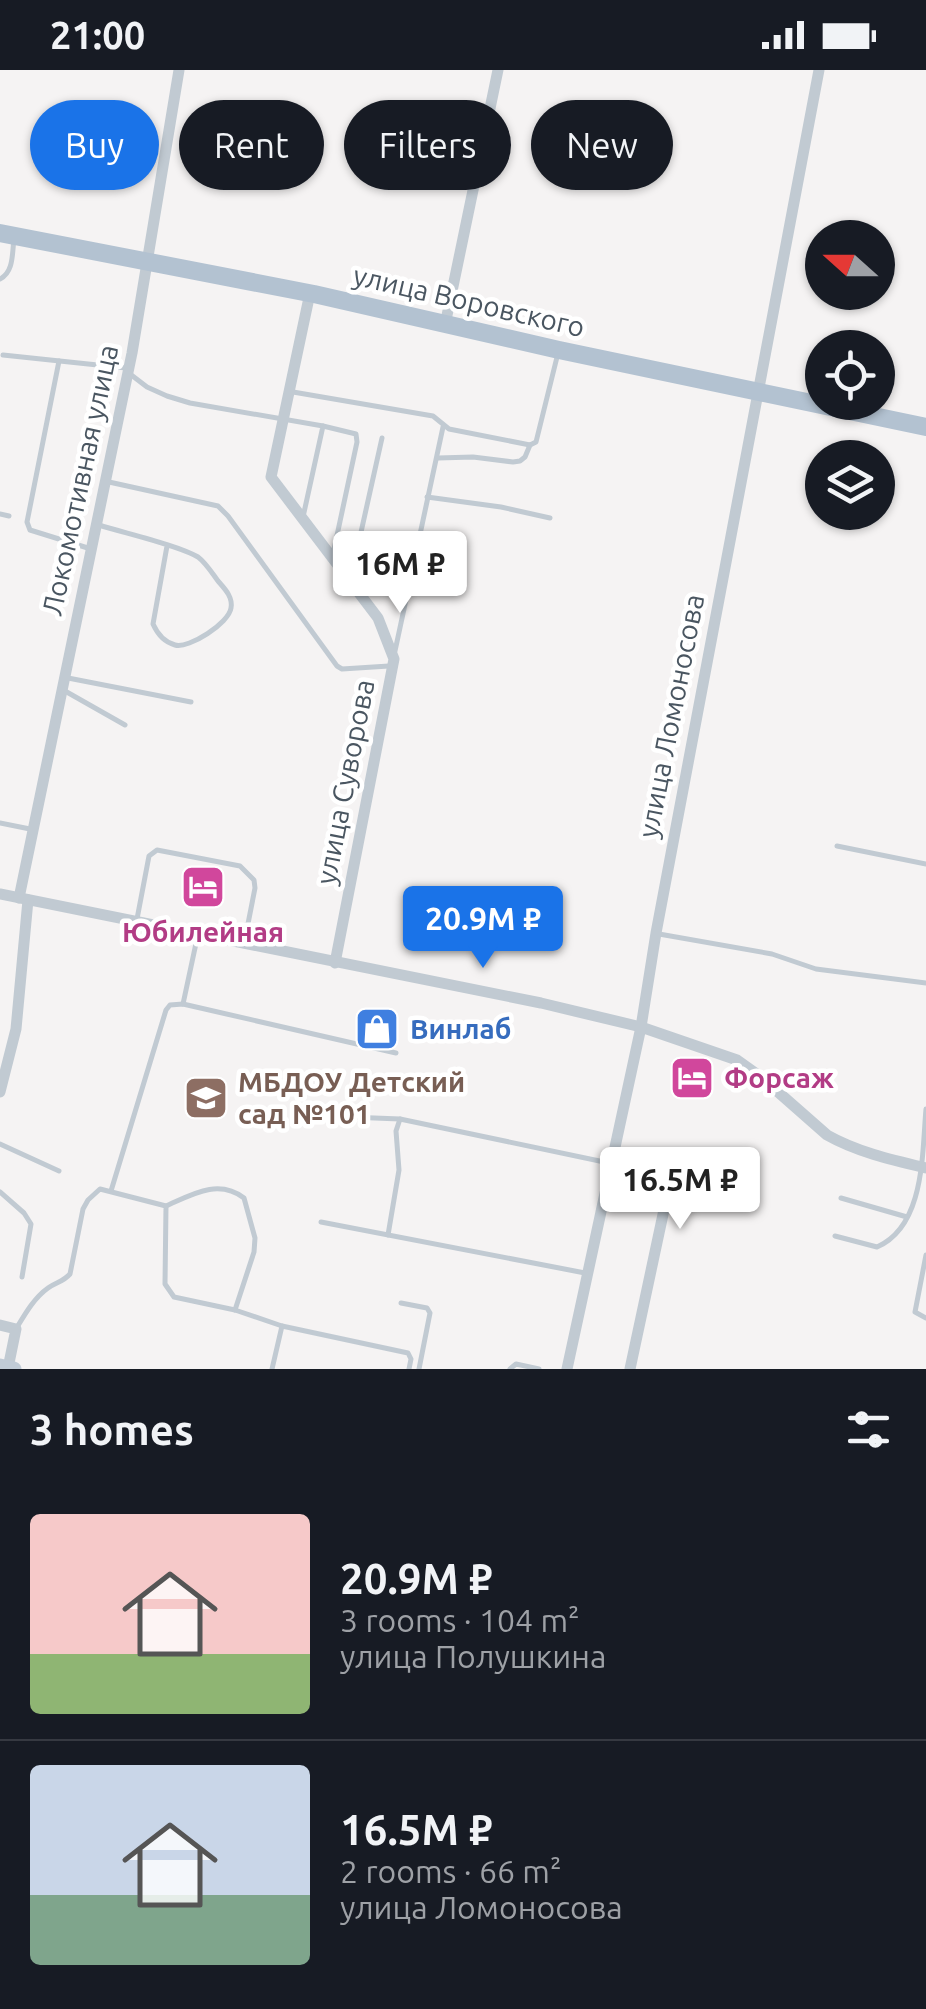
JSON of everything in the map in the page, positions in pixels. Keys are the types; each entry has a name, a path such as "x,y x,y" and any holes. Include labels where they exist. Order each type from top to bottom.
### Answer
{"main road":[{"name":"улица Воровского","path":"7,234 310,294 926,427"},
{"path":"0,1366 10,1368"}],"street":[{"name":"Локомотивная улица","path":"0,1092 16,1029 24,899 33,830 129,371 179,70"},
{"path":"445,325 498,70"},
{"name":"улица Ломоносова","path":"567,1369 642,1028 656,933 819,70"},
{"name":"улица Суворова","path":"310,294 271,478 378,618 394,662 334,962"},
{"path":"0,894 540,1003 642,1028 737,1060 836,1140 924,1168"},
{"path":"611,1163 671,1177 630,1369"},
{"path":"0,1325 16,1328 10,1368"}],"lane":[{"path":"0,280 10,267 7,234"},
{"path":"289,391 433,416 443,426 530,445 536,442 559,350"},
{"path":"3,354 129,371 147,387 190,403 356,434 332,558"},
{"path":"59,361 27,522 30,530 92,548"},
{"path":"302,520 322,426"},
{"path":"106,482 218,506 337,666 342,669 394,662 443,426"},
{"path":"350,580 382,438"},
{"path":"437,458 513,462 525,457 530,445"},
{"path":"427,498 550,518"},
{"path":"0,514 9,516"},
{"path":"96,524 167,546 200,559 230,596 228,616 186,645 175,645 157,634 153,624 167,546"},
{"path":"63,683 191,702"},
{"path":"63,683 125,725"},
{"path":"0,823 33,830"},
{"path":"837,846 926,864"},
{"path":"136,922 149,856 157,850 240,866 254,880 255,888 244,944"},
{"path":"656,933 772,954 816,969 926,982"},
{"path":"183,1004 198,934"},
{"path":"111,1190 170,1005 183,1004 396,1053"},
{"path":"835,1236 877,1247 907,1217 924,1168 926,1110"},
{"path":"349,1117 400,1119 611,1163"},
{"path":"388,1235 399,1170 396,1131 400,1119"},
{"path":"0,1144 59,1170"},
{"path":"16,1328 34,1302 70,1274 84,1209 100,1189 166,1206 204,1189 218,1189 244,1198 254,1252 235,1310"},
{"path":"0,1192 31,1224 22,1277"},
{"path":"841,1198 907,1217"},
{"path":"166,1206 166,1284 174,1298 408,1353 408,1369"},
{"path":"321,1222 588,1273"},
{"path":"926,1255 915,1312 926,1318"},
{"path":"401,1302 430,1312 419,1369"},
{"path":"272,1369 282,1326"},
{"path":"510,1369 516,1364 539,1369"}],"place":[{"name":"Юбилейная","path":"203,887"},
{"name":"Винлаб","path":"377,1029"},
{"name":"Форсаж","path":"692,1078"},
{"name":"МБДОУ Детский сад №101","path":"206,1098"}]}
